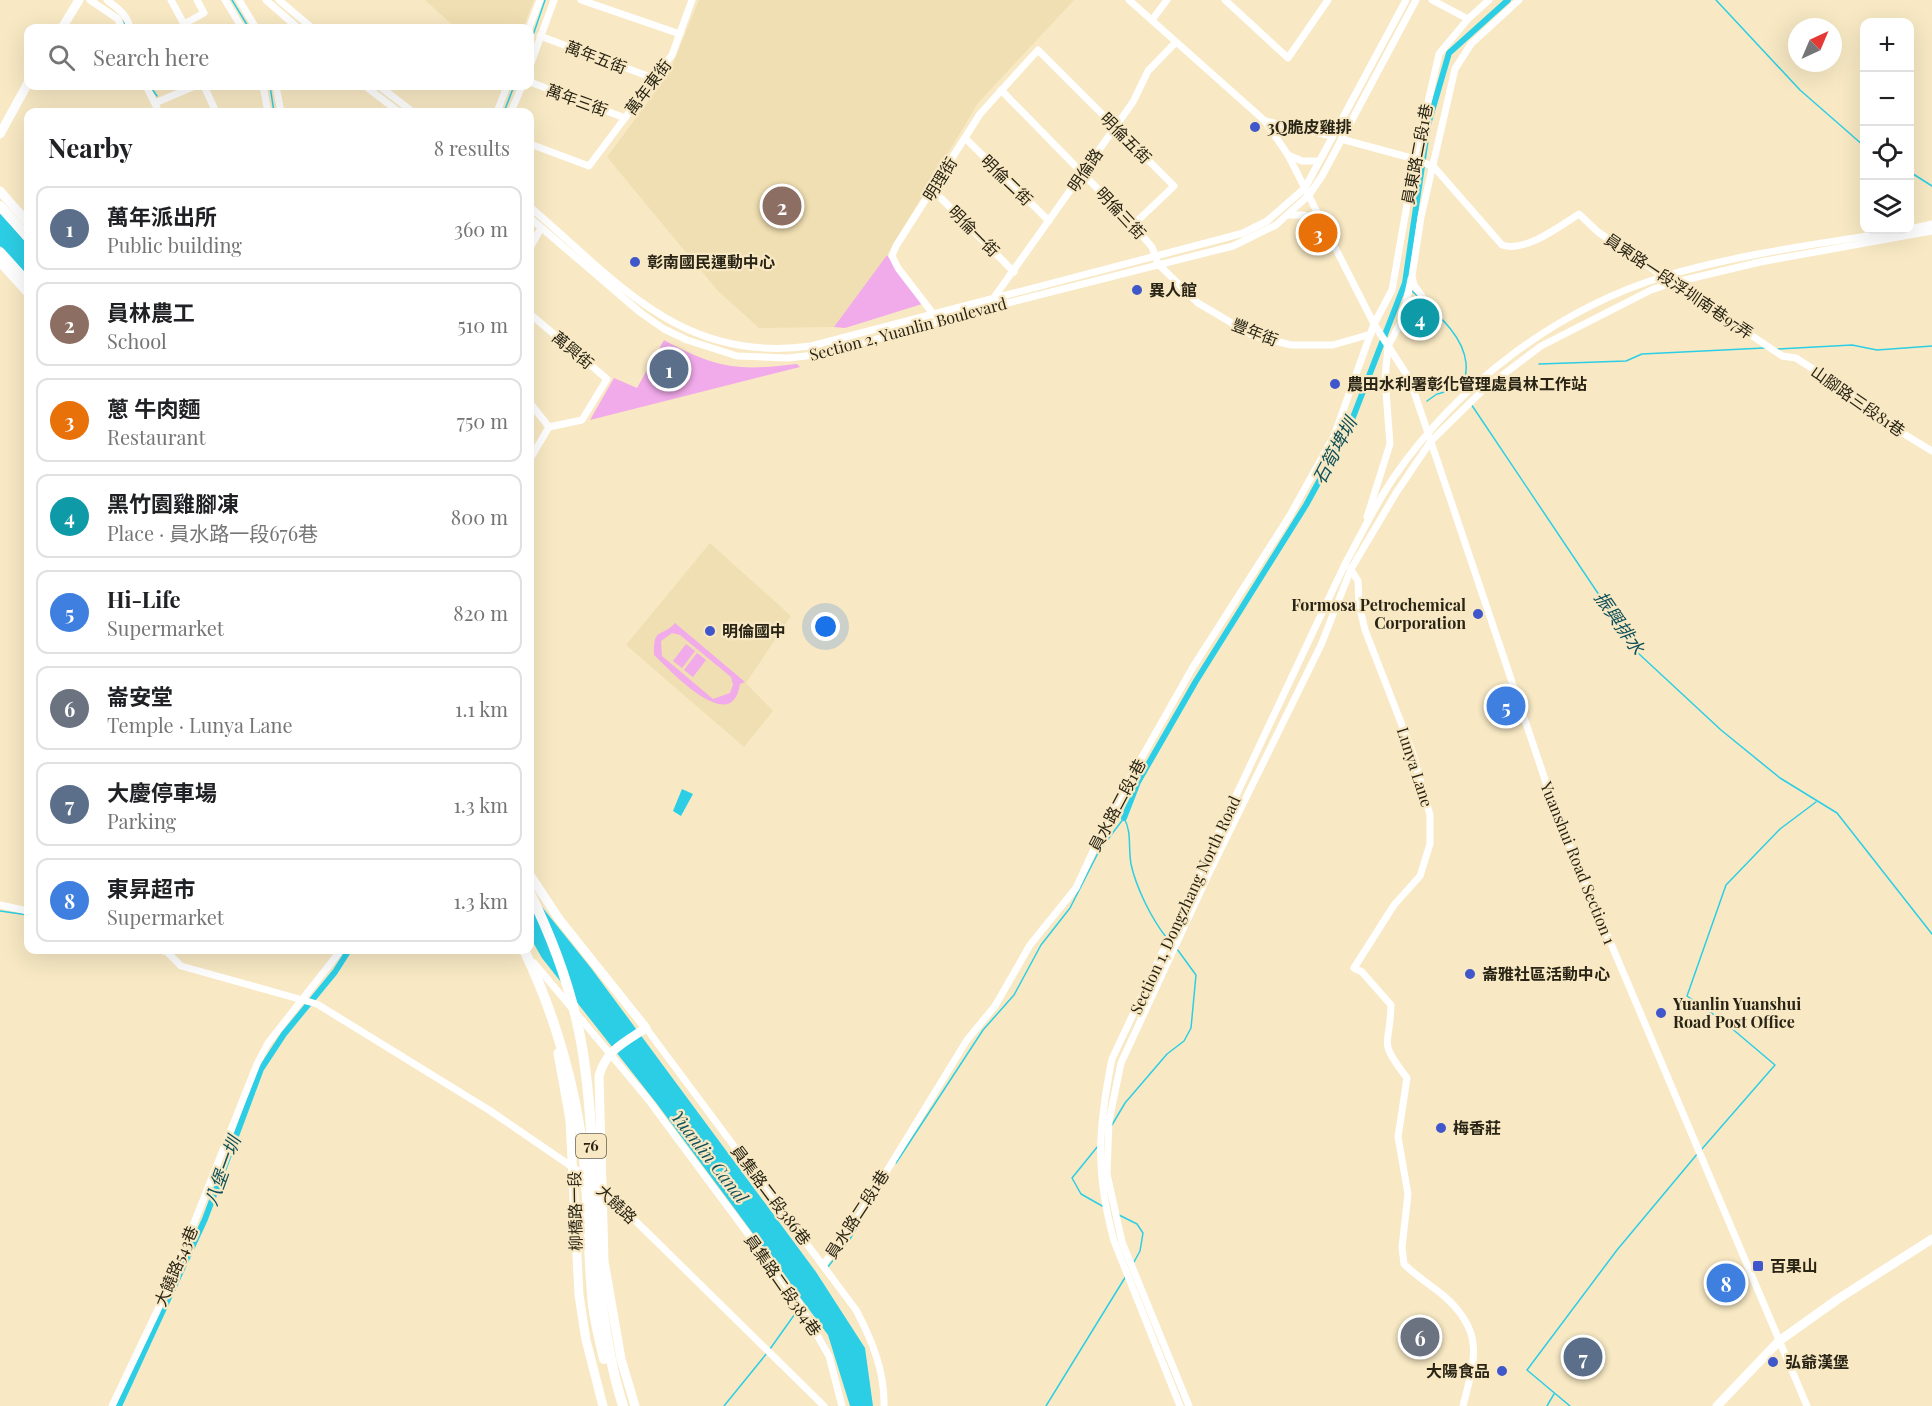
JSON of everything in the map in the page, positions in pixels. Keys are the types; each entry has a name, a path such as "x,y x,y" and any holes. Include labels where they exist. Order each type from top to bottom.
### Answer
{"highway":[{"path":"0,206 24,233"},
{"path":"0,252 24,279"},
{"name":"76","path":"534,902 559,958 573,1004 582,1052 589,1108 601,1295 611,1362 623,1406"},
{"name":"76","path":"524,954 556,1029 577,1120 584,1160 593,1308 618,1406"}],"main road":[{"path":"64,24 79,0"},
{"path":"0,134 24,90"},
{"path":"0,191 24,218"},
{"path":"0,262 24,289"},
{"path":"534,881 559,919 646,1028 610,1051"},
{"name":"柳橋路一段","path":"524,954 557,1049 570,1120 579,1295 586,1340 603,1406"},
{"name":"柳橋路一段","path":"610,1051 604,1059 599,1076 604,1189 604,1261 621,1359 635,1406"},
{"path":"1717,1406 1779,1341 1838,1299 1932,1239"}],"street":[{"path":"90,0 118,19 120,24"},
{"path":"107,0 122,11 129,24"},
{"path":"171,0 184,24 204,13 197,0"},
{"path":"225,0 240,24"},
{"path":"239,0 253,24"},
{"path":"266,0 293,24"},
{"path":"531,24 540,0"},
{"path":"534,54 554,0"},
{"path":"581,0 680,34"},
{"name":"萬年東街","path":"534,145 589,166 672,55 692,0"},
{"path":"1129,0 1265,120 1332,136"},
{"path":"1152,20 1167,0"},
{"path":"1225,0 1288,58 1328,0"},
{"path":"1305,188 1406,0"},
{"name":"Section 2, Yuanlin Boulevard","path":"534,210 653,311 690,333 712,340 763,350 788,350 811,346 1157,260 1233,246 1276,225 1309,195 1416,0"},
{"path":"1432,0 1468,19"},
{"name":"員東路二段1巷","path":"1374,324 1392,290 1415,159 1439,54 1468,19 1489,0"},
{"path":"1364,528 1389,444 1390,416 1385,379 1388,346 1403,318 1407,304 1421,217 1434,167 1449,85 1455,69 1471,44 1519,0"},
{"path":"278,12 282,2 307,24"},
{"name":"萬年五街","path":"540,36 653,78"},
{"name":"明倫路","path":"993,299 1133,102 1148,71 1176,42"},
{"name":"明倫五街","path":"1038,50 1174,186 1134,225"},
{"name":"明理街","path":"934,315 898,268 892,256 965,138 1000,90 1038,50"},
{"name":"萬年三街","path":"534,84 625,118"},
{"path":"148,90 157,108"},
{"path":"154,103 185,90"},
{"path":"206,90 214,108"},
{"path":"264,90 267,108"},
{"path":"277,90 280,108"},
{"path":"370,90 394,108"},
{"path":"384,90 408,108"},
{"path":"499,108 505,90"},
{"path":"513,108 520,90"},
{"name":"明倫三街","path":"1000,90 1134,225 1152,247 1157,260"},
{"name":"Yuanshui Road Section 1","path":"1265,120 1288,155 1374,324 1410,380 1552,803 1807,1406"},
{"name":"明倫二街","path":"965,138 1049,221"},
{"path":"1341,139 1415,159 1434,167"},
{"path":"1288,155 1302,160 1319,161"},
{"name":"員東路一段浮圳南巷97弄","path":"1434,167 1502,245 1514,247 1545,236 1578,214 1598,232 1782,357"},
{"name":"Section 2, Yuanlin Boulevard","path":"534,222 641,313 664,329 687,340 737,356 788,358 823,354 1157,260 1243,233 1267,221 1305,188"},
{"name":"明倫一街","path":"933,190 1014,272"},
{"path":"1289,215 1304,215 1322,222"},
{"name":"Section 1, Dongzhang North Road","path":"1914,228 1932,224"},
{"path":"534,241 541,228"},
{"name":"Section 1, Dongzhang North Road","path":"1180,1406 1114,1241 1107,1215 1100,1174 1101,1116 1112,1059 1348,567 1431,441 1475,397 1541,346 1624,302 1672,283 1761,261 1932,231"},
{"name":"Section 1, Dongzhang North Road","path":"1190,1406 1122,1242 1107,1174 1109,1120 1116,1080 1210,871 1321,645 1364,528 1394,477 1428,432 1460,398 1534,340 1576,315 1619,293 1663,277 1759,254 1877,234"},
{"name":"豐年街","path":"1157,260 1198,303 1252,335 1291,345 1333,345 1371,334"},
{"path":"1412,276 1414,285 1422,296"},
{"name":"萬興街","path":"534,317 607,379 582,420 549,427"},
{"name":"員水路二段1巷","path":"823,1265 861,1213 968,1040 995,1006 1030,945 1076,888 1112,810 1193,667 1289,517 1334,436 1374,324"},
{"name":"山腳路三段81巷","path":"1782,357 1796,358 1872,407 1899,431 1932,451"},
{"path":"534,408 549,427 534,452"},
{"name":"Lunya Lane","path":"1348,567 1358,581 1359,604 1365,630 1412,751 1430,815 1430,844 1420,876 1394,905 1354,968 1362,972 1390,1005 1386,1037 1387,1052 1407,1078 1398,1137 1408,1194 1402,1247 1404,1264 1459,1311 1475,1340 1473,1366 1463,1406"},
{"path":"0,905 24,910"},
{"path":"169,954 181,966 303,999"},
{"name":"大饒路543巷","path":"112,1406 169,1286 257,1064 268,1043 338,954"},
{"name":"員集路二段384巷","path":"525,954 562,999 610,1051 797,1300 829,1356 842,1406"},
{"name":"大饒路","path":"303,999 317,1004 489,1110 604,1189 824,1406"},
{"name":"員集路二段386巷","path":"646,1028 823,1265 865,1327 881,1373 884,1406"}],"shaded area":[{"path":"425,0 534,0 525,24 452,24"},
{"path":"699,0 1074,0 978,103 887,255 834,327 759,328 718,291 607,157 669,73"},
{"path":"887,255 922,304 845,328 834,327"},
{"path":"664,340 699,357 728,366 759,367 797,364 800,367 590,420 614,378 637,388"},
{"name":"明倫國中","path":"710,543 791,616 746,683 773,711 744,747 626,645"},
{"path":"675,623 745,682 740,684 735,699 725,704 713,703 686,685 654,655 657,636","holes":["672,633 680,635 731,677 733,685 730,693 713,699 662,656 661,641"]},
{"path":"686,644 695,651 682,668 673,661"},
{"path":"697,653 706,660 693,677 684,670"}],"water":[{"path":"0,213 24,240 24,274 0,246"},
{"path":"682,789 693,794 681,816 673,811"},
{"name":"Yuanlin Canal","path":"534,897 591,968 816,1272 865,1348 873,1406 850,1406 828,1335 657,1104 542,958 534,944"}],"waterway":[{"name":"八堡一圳","path":"232,0 247,24"},
{"path":"534,32 545,0"},
{"name":"石筍埤圳","path":"1124,818 1138,782 1196,681 1306,505 1350,425 1405,283 1428,125 1449,53 1508,0"},
{"path":"1716,0 1800,90 1860,142"},
{"path":"153,90 157,96"},
{"name":"八堡一圳","path":"271,90 273,108"},
{"path":"506,108 512,90"},
{"path":"1914,175 1932,186"},
{"name":"振興排水","path":"1412,291 1437,314 1459,342 1466,363 1463,392"},
{"path":"1778,349 1852,345 1877,350 1932,346"},
{"path":"1539,364 1626,361 1642,354 1764,348"},
{"path":"1427,401 1437,394 1464,387"},
{"name":"振興排水","path":"1471,404 1638,653 1721,730 1780,778 1837,813 1932,934"},
{"path":"1701,1150 1775,1065 1723,1021 1687,996 1726,885 1780,829 1816,802"},
{"path":"896,1163 983,1030 1014,995 1041,945 1070,908 1099,851 1124,818 1128,829 1131,864 1136,882 1150,912 1166,937"},
{"path":"0,911 24,914"},
{"path":"1112,1125 1125,1103 1167,1054 1184,1041 1191,1028 1196,975 1177,949"},
{"name":"八堡一圳","path":"119,1406 205,1219 261,1069 284,1034 335,972 346,954"},
{"path":"1098,1146 1072,1178 1081,1194 1104,1207"},
{"path":"1570,1406 1527,1370 1617,1250 1698,1153"},
{"path":"827,1268 850,1239 885,1180"},
{"path":"1119,1215 1137,1224 1143,1233 1140,1251 1134,1262"},
{"path":"1046,1406 1126,1276"},
{"path":"770,1349 797,1311"},
{"path":"724,1406 767,1353"},
{"path":"1547,1406 1554,1394"}],"place":[{"name":"3Q脆皮雞排","path":"1255,127"},
{"name":"員林農工","path":"782,206"},
{"name":"蔥 牛肉麵","path":"1318,233"},
{"name":"彰南國民運動中心","path":"635,262"},
{"name":"異人館","path":"1137,290"},
{"name":"黑竹園雞腳凍","path":"1420,318"},
{"name":"萬年派出所","path":"669,369"},
{"name":"農田水利署彰化管理處員林工作站","path":"1335,384"},
{"name":"Formosa Petrochemical Corporation","path":"1478,614"},
{"name":"明倫國中","path":"710,631"},
{"name":"Hi-Life","path":"1506,706"},
{"name":"崙雅社區活動中心","path":"1470,974"},
{"name":"Yuanlin Yuanshui Road Post Office","path":"1661,1013"},
{"name":"梅香莊","path":"1441,1128"},
{"name":"百果山","path":"1758,1266"},
{"name":"東昇超市","path":"1726,1283"},
{"name":"崙安堂","path":"1420,1337"},
{"name":"大慶停車場","path":"1583,1357"},
{"name":"弘爺漢堡","path":"1773,1362"},
{"name":"大陽食品","path":"1502,1371"}]}
